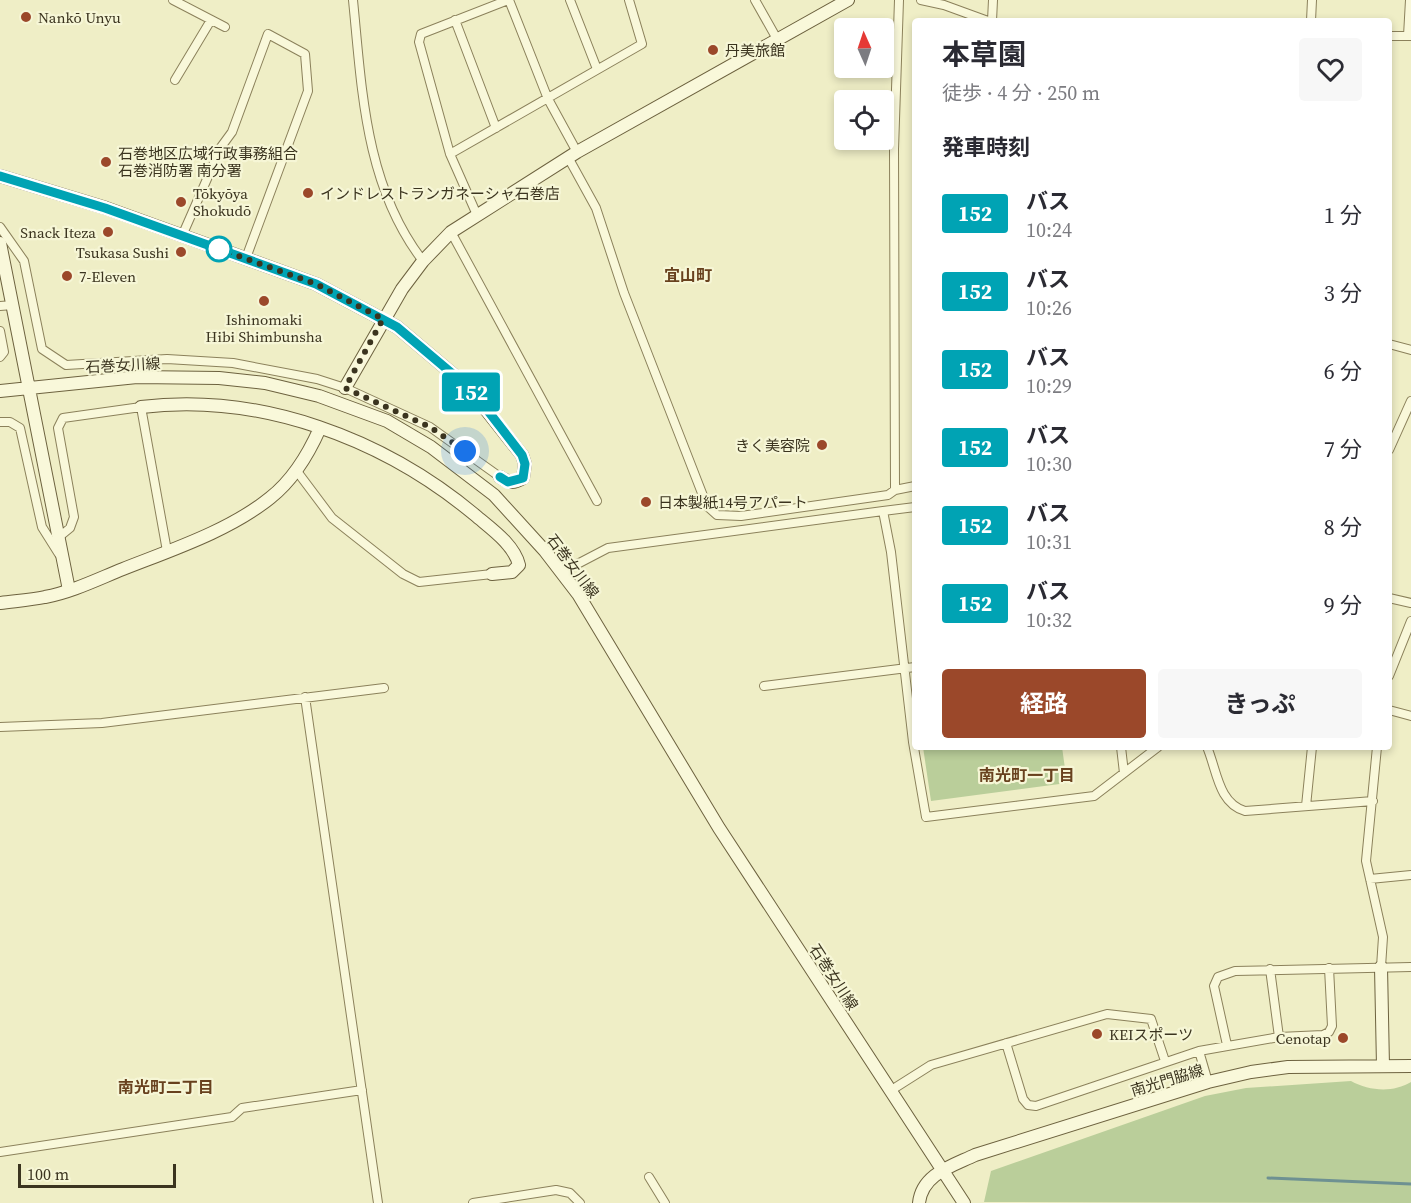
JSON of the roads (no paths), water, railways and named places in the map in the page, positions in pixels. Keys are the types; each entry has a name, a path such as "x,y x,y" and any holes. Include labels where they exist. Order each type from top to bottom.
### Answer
{"street":[{"path":"173,0 225,27"},
{"path":"353,0 360,78 373,157 407,241 423,261"},
{"path":"477,215 450,154 419,42 421,34 508,0 596,208 624,293 707,506 717,515 741,516 888,495 895,490 912,487"},
{"path":"570,0 597,69"},
{"path":"450,154 642,44 643,40 629,0"},
{"path":"755,0 777,39"},
{"path":"345,388 383,319 423,261 452,232 573,156 848,0"},
{"path":"895,490 894,149 899,0"},
{"path":"921,0 981,18"},
{"path":"990,18 993,0"},
{"path":"1311,18 1312,0"},
{"path":"1392,36 1409,36 1410,0"},
{"path":"175,80 212,20"},
{"path":"455,20 496,128"},
{"path":"182,236 221,147 232,132 268,34 305,54 308,91 246,258"},
{"path":"0,176 105,208 316,284 383,319 426,350 461,381 516,446 525,464 523,478 508,482 430,427 345,388 278,369 167,359 66,365 42,349 24,261 0,227"},
{"path":"452,232 597,501"},
{"path":"1,252 6,306 30,387 69,590"},
{"path":"0,331 4,352 0,357"},
{"path":"1392,345 1411,350"},
{"name":"石巻女川線","path":"0,391 137,377 219,378 265,383 353,407 387,422 465,471 501,502 562,572 719,828 964,1203"},
{"path":"1393,433 1411,401"},
{"path":"59,537 70,528 74,517 58,428 63,418 141,407 227,407 254,411 320,428 381,452 439,486 494,531 514,555 519,566 512,572 419,582 403,574 332,518 296,470"},
{"path":"141,407 167,551"},
{"path":"0,422 10,422 20,428 42,527 64,562"},
{"path":"0,603 46,597 69,590 167,551 253,510 272,497 296,470 320,428"},
{"path":"562,572 608,548 912,507"},
{"path":"883,511 891,552 912,723"},
{"path":"741,516 742,529"},
{"path":"1392,599 1411,603"},
{"path":"1392,668 1411,621"},
{"path":"764,686 912,668"},
{"path":"0,727 102,723 384,688"},
{"path":"305,697 378,1203"},
{"path":"1392,711 1411,716"},
{"path":"916,750 926,817 1094,796 1154,750"},
{"path":"1121,750 1124,773"},
{"path":"1208,750 1221,788 1235,808 1245,811 1373,801"},
{"path":"1306,806 1312,750"},
{"path":"1377,750 1367,850 1370,879 1383,937 1381,967 1383,1066"},
{"path":"1370,879 1411,874"},
{"path":"1227,1045 1214,986 1218,977 1235,971 1270,969 1411,967"},
{"path":"1006,1043 1023,1099 1028,1105 1036,1106 1199,1051 1279,1036 1323,1035 1329,1032 1332,1026 1329,968"},
{"path":"1270,969 1279,1036"},
{"path":"890,1091 931,1065 1107,1014 1151,1019 1165,1061"},
{"path":"1199,1051 1208,1082"},
{"name":"南光門脇線","path":"941,1170 975,1155 1208,1082 1251,1072 1288,1067 1411,1066"},
{"path":"0,1152 232,1117 242,1108 362,1090"},
{"path":"919,1203 924,1186 941,1170"},
{"path":"649,1177 665,1203"},
{"path":"473,1203 556,1190 570,1192 580,1203"}],"waterway":[{"path":"1268,1178 1411,1184"}],"place":[{"name":"Nankō Unyu","path":"26,17"},
{"name":"丹美旅館","path":"713,50"},
{"name":"石巻地区広域行政事務組合 石巻消防署 南分署","path":"106,162"},
{"name":"インドレストランガネーシャ石巻店","path":"308,193"},
{"name":"Tōkyōya Shokudō","path":"181,202"},
{"name":"Snack Iteza","path":"108,232"},
{"name":"Tsukasa Sushi","path":"181,252"},
{"name":"7-Eleven","path":"67,276"},
{"name":"Ishinomaki Hibi Shimbunsha","path":"264,301"},
{"name":"きく美容院","path":"822,445"},
{"name":"日本製紙14号アパート","path":"646,502"},
{"name":"KEIスポーツ","path":"1097,1034"},
{"name":"Cenotap","path":"1343,1038"}],"district":[{"name":"宜山町","path":"688,275"},
{"name":"南光町一丁目","path":"1027,775"},
{"name":"南光町二丁目","path":"166,1087"}]}
